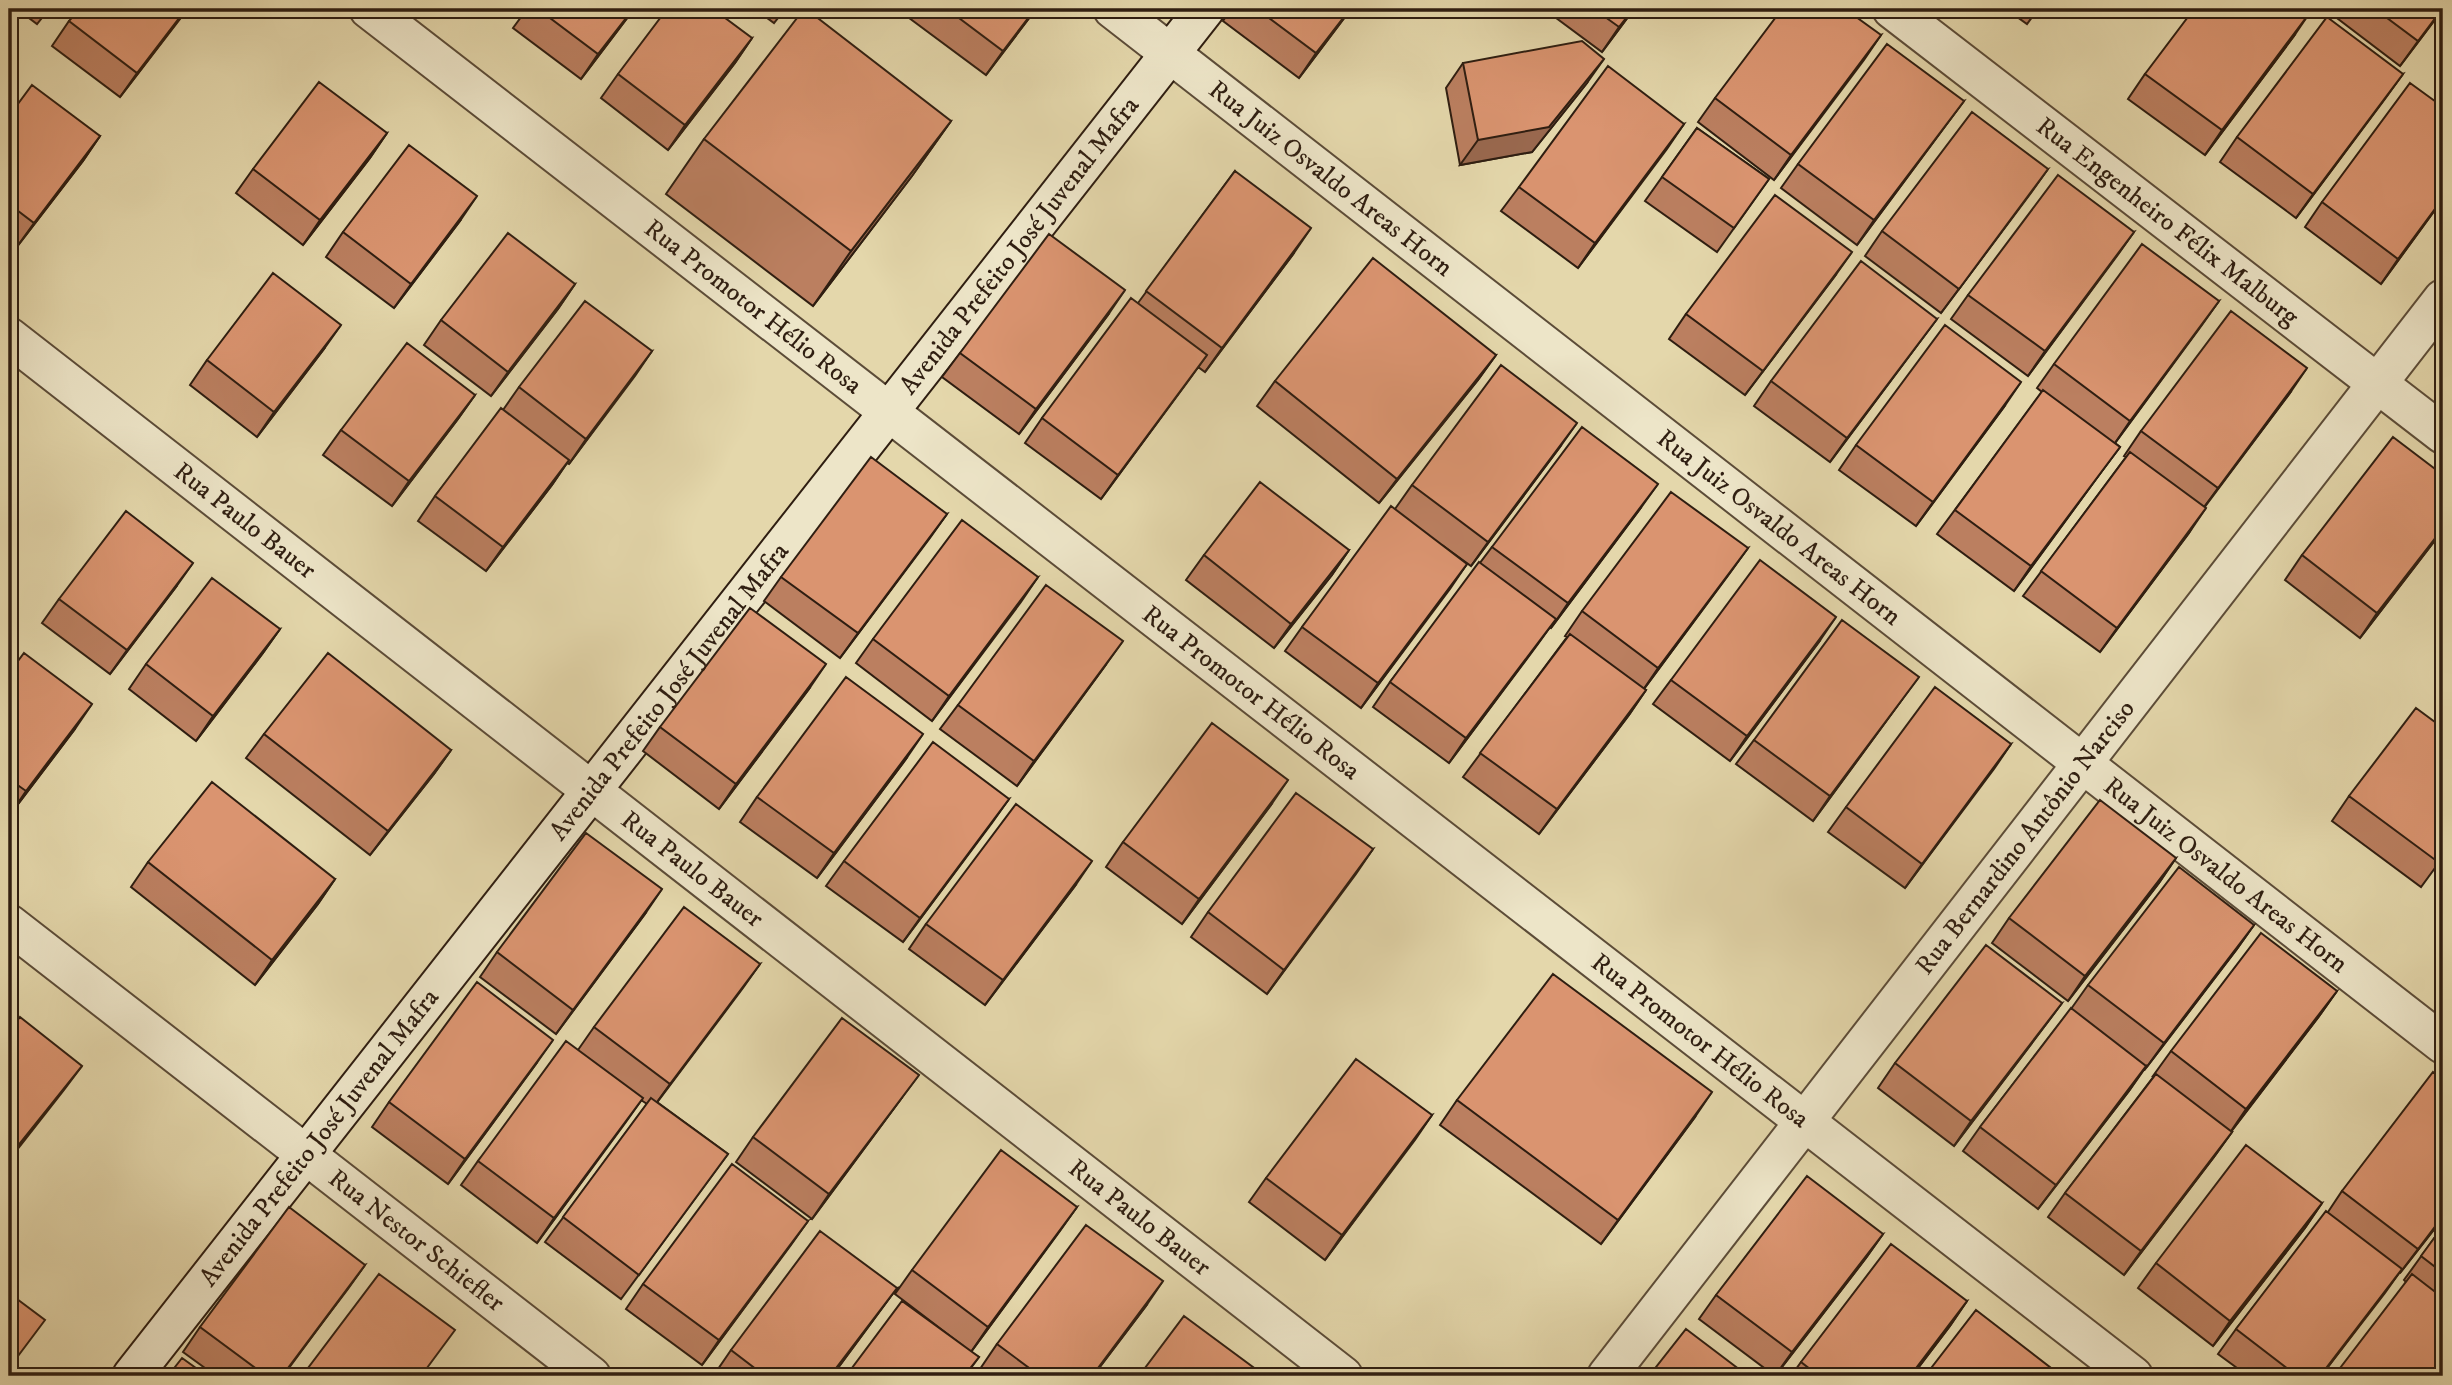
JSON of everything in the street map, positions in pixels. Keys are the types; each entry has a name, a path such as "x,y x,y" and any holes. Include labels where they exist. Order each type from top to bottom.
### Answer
{"street":[{"name":"Rua Promotor Hélio Rosa","path":"369,9 2133,1376"},
{"name":"Rua Juiz Osvaldo Areas Horn","path":"1114,9 2443,1044"},
{"name":"Avenida Prefeito José Juvenal Mafra","path":"132,1376 1205,9"},
{"name":"Rua Engenheiro Félix Malburg","path":"1892,9 2443,434"},
{"name":"Rua Bernardino Antônio Narciso","path":"1608,1376 2443,299"},
{"name":"Rua Paulo Bauer","path":"9,337 1343,1376"},
{"name":"Rua Nestor Schiefler","path":"9,924 591,1376"}],"building":[{"path":"79,9 186,9 137,73 69,21"},
{"path":"538,9 633,9 598,54"},
{"path":"667,9 713,9 752,38 685,125 618,74"},
{"path":"804,9 951,121 851,251 704,139"},
{"path":"947,9 1035,9 1003,51"},
{"path":"1257,9 1350,9 1316,53"},
{"path":"1594,9 1633,9 1619,27"},
{"path":"1782,9 1845,9 1881,35 1791,155 1715,98"},
{"path":"2194,9 2311,11 2222,130 2145,74"},
{"path":"2375,9 2442,9 2418,41"},
{"path":"2327,17 2403,74 2313,194 2237,137"},
{"path":"1582,41 1604,59 1549,127 1478,140 1463,63"},
{"path":"1887,44 1964,101 1874,220 1798,164"},
{"path":"1608,66 1684,124 1595,243 1519,187"},
{"path":"319,82 387,133 320,220 253,169"},
{"path":"2410,83 2443,107 2443,198 2398,259 2322,202"},
{"path":"32,85 100,136 34,223 9,204 9,116"},
{"path":"1972,112 2048,169 1959,289 1882,231"},
{"path":"1697,128 1769,179 1734,228 1662,177"},
{"path":"409,145 477,196 411,284 343,232"},
{"path":"1235,171 1311,228 1222,348 1146,291"},
{"path":"2058,175 2134,232 2045,351 1968,295"},
{"path":"1775,195 1852,252 1763,371 1686,314"},
{"path":"508,233 575,284 508,372 441,320"},
{"path":"1049,234 1125,290 1036,409 960,353"},
{"path":"2142,244 2219,301 2130,421 2054,364"},
{"path":"1373,258 1496,355 1397,479 1275,381"},
{"path":"1861,261 1937,319 1847,438 1771,381"},
{"path":"273,273 341,325 274,412 207,360"},
{"path":"1131,298 1207,355 1118,475 1042,418"},
{"path":"585,301 652,351 586,439 519,387"},
{"path":"2231,311 2307,368 2218,488 2141,431"},
{"path":"1945,325 2021,382 1933,502 1856,445"},
{"path":"407,343 475,395 409,481 341,430"},
{"path":"1501,365 1577,423 1488,542 1412,485"},
{"path":"2043,390 2120,447 2031,566 1955,510"},
{"path":"501,408 569,460 503,547 435,496"},
{"path":"1582,427 1658,484 1568,603 1492,547"},
{"path":"2393,437 2443,475 2443,528 2377,613 2302,555"},
{"path":"2130,452 2206,508 2117,628 2041,571"},
{"path":"871,457 947,514 858,633 781,577"},
{"path":"1260,482 1349,550 1291,624 1204,555"},
{"path":"1671,492 1748,548 1658,668 1582,611"},
{"path":"1391,506 1467,564 1378,683 1302,627"},
{"path":"126,511 193,563 127,650 59,599"},
{"path":"962,520 1038,577 949,696 873,639"},
{"path":"1760,560 1836,617 1747,736 1671,680"},
{"path":"1479,562 1556,619 1466,738 1390,682"},
{"path":"212,578 280,629 213,716 146,664"},
{"path":"1046,585 1123,641 1034,761 958,705"},
{"path":"750,608 826,664 736,784 660,727"},
{"path":"1842,620 1919,677 1830,796 1754,740"},
{"path":"1570,634 1646,690 1557,809 1480,753"},
{"path":"24,653 92,704 26,791 9,779 9,673"},
{"path":"328,653 451,750 388,831 264,734"},
{"path":"846,677 923,734 834,853 757,797"},
{"path":"1935,687 2011,744 1922,864 1846,807"},
{"path":"2416,708 2443,728 2443,856 2438,862 2349,796"},
{"path":"1212,723 1288,780 1199,899 1123,842"},
{"path":"933,742 1009,799 920,918 844,861"},
{"path":"212,782 335,879 272,960 148,862"},
{"path":"1296,793 1373,849 1284,970 1208,912"},
{"path":"2100,800 2176,858 2085,976 2009,918"},
{"path":"1016,804 1092,861 1003,980 926,924"},
{"path":"586,833 662,889 573,1010 497,952"},
{"path":"2179,867 2254,925 2164,1043 2088,985"},
{"path":"684,907 760,964 670,1084 594,1027"},
{"path":"2261,933 2337,991 2246,1109 2171,1051"},
{"path":"1986,945 2062,1003 1971,1121 1895,1063"},
{"path":"1553,974 1712,1092 1618,1220 1457,1100"},
{"path":"477,982 553,1040 465,1159 389,1102"},
{"path":"9,995 16,1001 9,1010"},
{"path":"2071,1008 2146,1066 2056,1185 1980,1127"},
{"path":"20,1017 82,1066 9,1157 9,1031"},
{"path":"842,1018 919,1075 829,1194 753,1137"},
{"path":"566,1041 643,1098 554,1218 478,1161"},
{"path":"1356,1059 1432,1115 1342,1235 1266,1178"},
{"path":"2433,1072 2443,1080 2443,1216 2418,1249 2342,1191"},
{"path":"2156,1074 2232,1132 2141,1251 2065,1193"},
{"path":"651,1098 728,1154 639,1275 563,1217"},
{"path":"2246,1145 2322,1203 2230,1321 2156,1263"},
{"path":"1001,1150 1077,1207 988,1327 912,1270"},
{"path":"732,1164 808,1221 719,1340 643,1284"},
{"path":"1807,1176 1883,1234 1792,1352 1716,1295"},
{"path":"289,1207 365,1265 282,1376 266,1376 200,1327"},
{"path":"2326,1211 2402,1269 2320,1376 2297,1376 2236,1329"},
{"path":"1086,1225 1163,1281 1092,1376 1040,1376 997,1344"},
{"path":"2443,1226 2443,1273 2421,1256"},
{"path":"820,1231 897,1288 830,1376 765,1376 731,1350"},
{"path":"1891,1244 1967,1301 1910,1376 1819,1376 1801,1362"},
{"path":"379,1274 455,1330 421,1376 302,1376"},
{"path":"2412,1274 2443,1298 2443,1376 2334,1376"},
{"path":"9,1293 45,1320 9,1368"},
{"path":"902,1301 979,1357 964,1376 846,1376"},
{"path":"1976,1310 2051,1368 2044,1376 1925,1376"},
{"path":"1184,1316 1261,1373 1259,1376 1139,1376"},
{"path":"1686,1329 1748,1376 1649,1376"},
{"path":"182,1358 207,1376 168,1376"}]}
